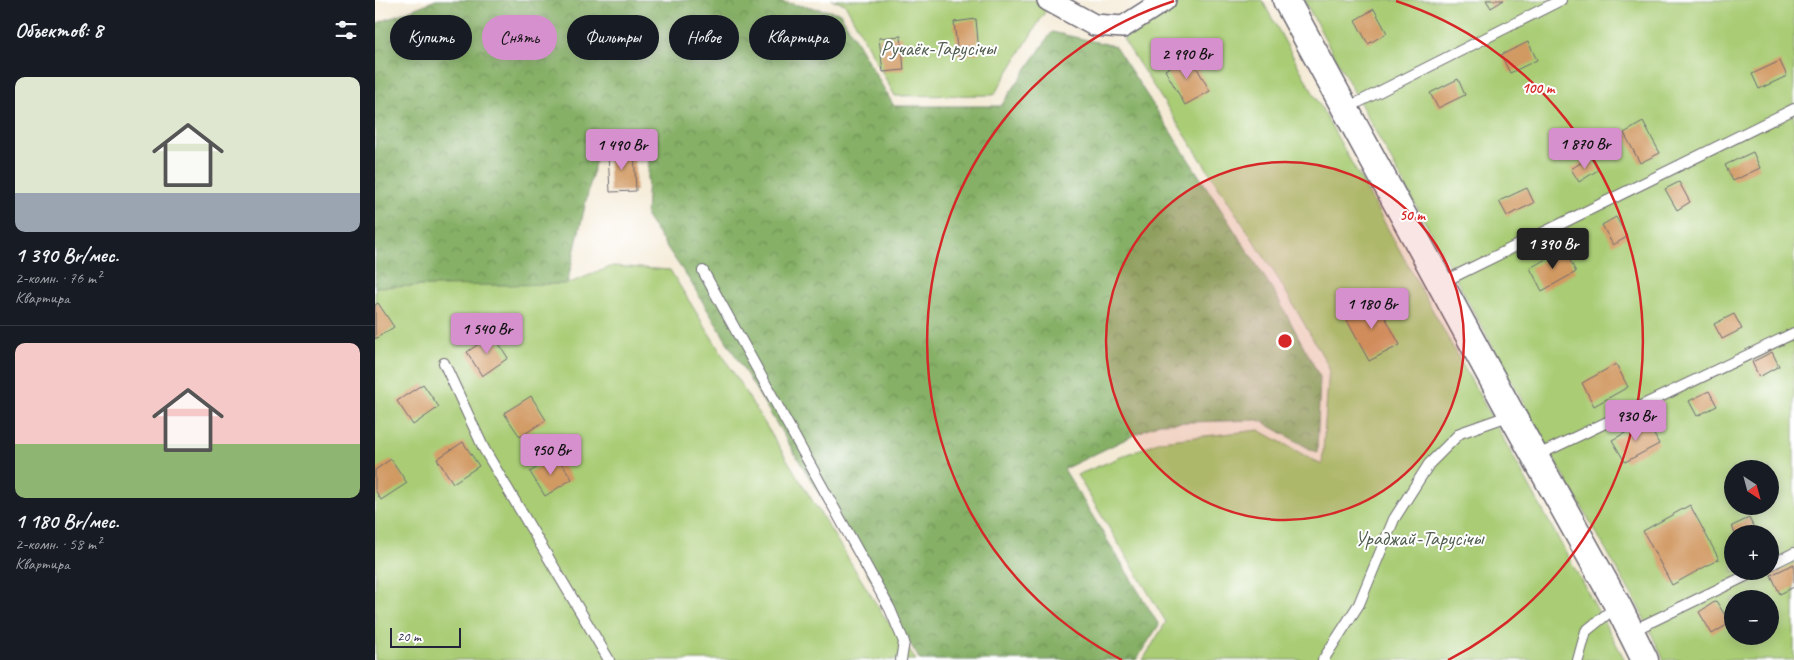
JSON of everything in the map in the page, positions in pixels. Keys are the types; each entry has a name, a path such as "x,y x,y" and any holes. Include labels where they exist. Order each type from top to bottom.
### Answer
{"street":[{"path":"1048,0 1094,25 1123,27 1165,0"},
{"path":"1286,0 1618,606 1645,660"}],"lane":[{"path":"1346,108 1561,0"},
{"path":"1440,283 1794,109"},
{"path":"703,271 890,609 904,642 901,660"},
{"path":"1535,456 1794,332"},
{"path":"444,363 484,449 609,660"},
{"path":"1323,660 1359,604 1394,519 1429,464 1460,433 1512,415"},
{"path":"1779,560 1794,553"},
{"path":"1631,631 1737,580"},
{"path":"1578,660 1586,631 1618,606"}],"green space":[{"path":"436,0 777,1 840,13 841,15 749,15 749,60 846,60 846,23 894,106 1001,106 1052,32 1115,46 1275,293 1320,377 1317,453 1259,420 1159,423 1064,469 1159,625 1136,660 920,660 690,281 646,217 650,134 602,132 567,284 375,287 375,24 390,18 390,60 472,60 472,15 398,15"},
{"name":"Ручаёк-Тарусічы","path":"831,0 1040,0 1045,12 994,95 895,96 845,4"},
{"name":"Ураджай-Тарусічы","path":"1185,0 1262,0 1625,660 1143,660 1166,622 1077,475 1160,441 1259,430 1322,465 1329,367 1279,280 1123,39"},
{"path":"1304,0 1794,0 1794,660 1664,660 1638,606 1543,439"},
{"path":"613,266 670,270 880,610 916,660 375,660 375,287 567,284"}],"building":[{"path":"1486,0 1504,0 1491,8"},
{"path":"1374,9 1387,33 1368,44 1355,20"},
{"path":"976,19 979,53 958,56 954,22"},
{"path":"901,36 904,70 883,72 879,38"},
{"path":"1528,42 1537,60 1510,73 1501,55"},
{"path":"1190,56 1210,91 1185,105 1165,70"},
{"path":"1780,61 1787,76 1759,89 1752,74"},
{"path":"1458,79 1465,95 1438,108 1430,93"},
{"path":"1643,122 1660,153 1640,163 1624,133"},
{"path":"634,150 636,191 610,192 608,152"},
{"path":"1753,152 1760,168 1733,181 1725,165"},
{"path":"1590,157 1598,170 1579,182 1571,169"},
{"path":"1679,182 1690,202 1677,210 1665,189"},
{"path":"1527,188 1534,203 1507,216 1499,201"},
{"path":"1616,217 1627,237 1613,245 1602,225"},
{"path":"1564,249 1576,272 1542,291 1530,268"},
{"path":"1375,298 1400,345 1369,361 1344,315"},
{"path":"378,303 394,327 375,339 375,305"},
{"path":"1734,314 1742,329 1722,339 1714,324"},
{"path":"493,334 508,358 482,376 467,352"},
{"path":"1772,352 1779,366 1759,377 1752,362"},
{"path":"1616,364 1628,387 1594,406 1582,383"},
{"path":"423,384 439,407 413,425 397,401"},
{"path":"1709,391 1717,406 1697,416 1689,401"},
{"path":"531,396 546,420 520,437 504,413"},
{"path":"1647,421 1659,444 1625,462 1612,440"},
{"path":"463,442 479,466 453,483 437,459"},
{"path":"556,455 572,479 545,496 530,472"},
{"path":"391,459 407,483 381,500 375,490 375,470"},
{"path":"1690,505 1719,559 1672,585 1643,531"},
{"path":"1749,518 1752,525 1734,525"},
{"path":"1794,564 1794,587 1780,594 1773,580 1779,580 1779,571"},
{"path":"1716,601 1724,614 1724,627 1712,634 1699,612"}]}
